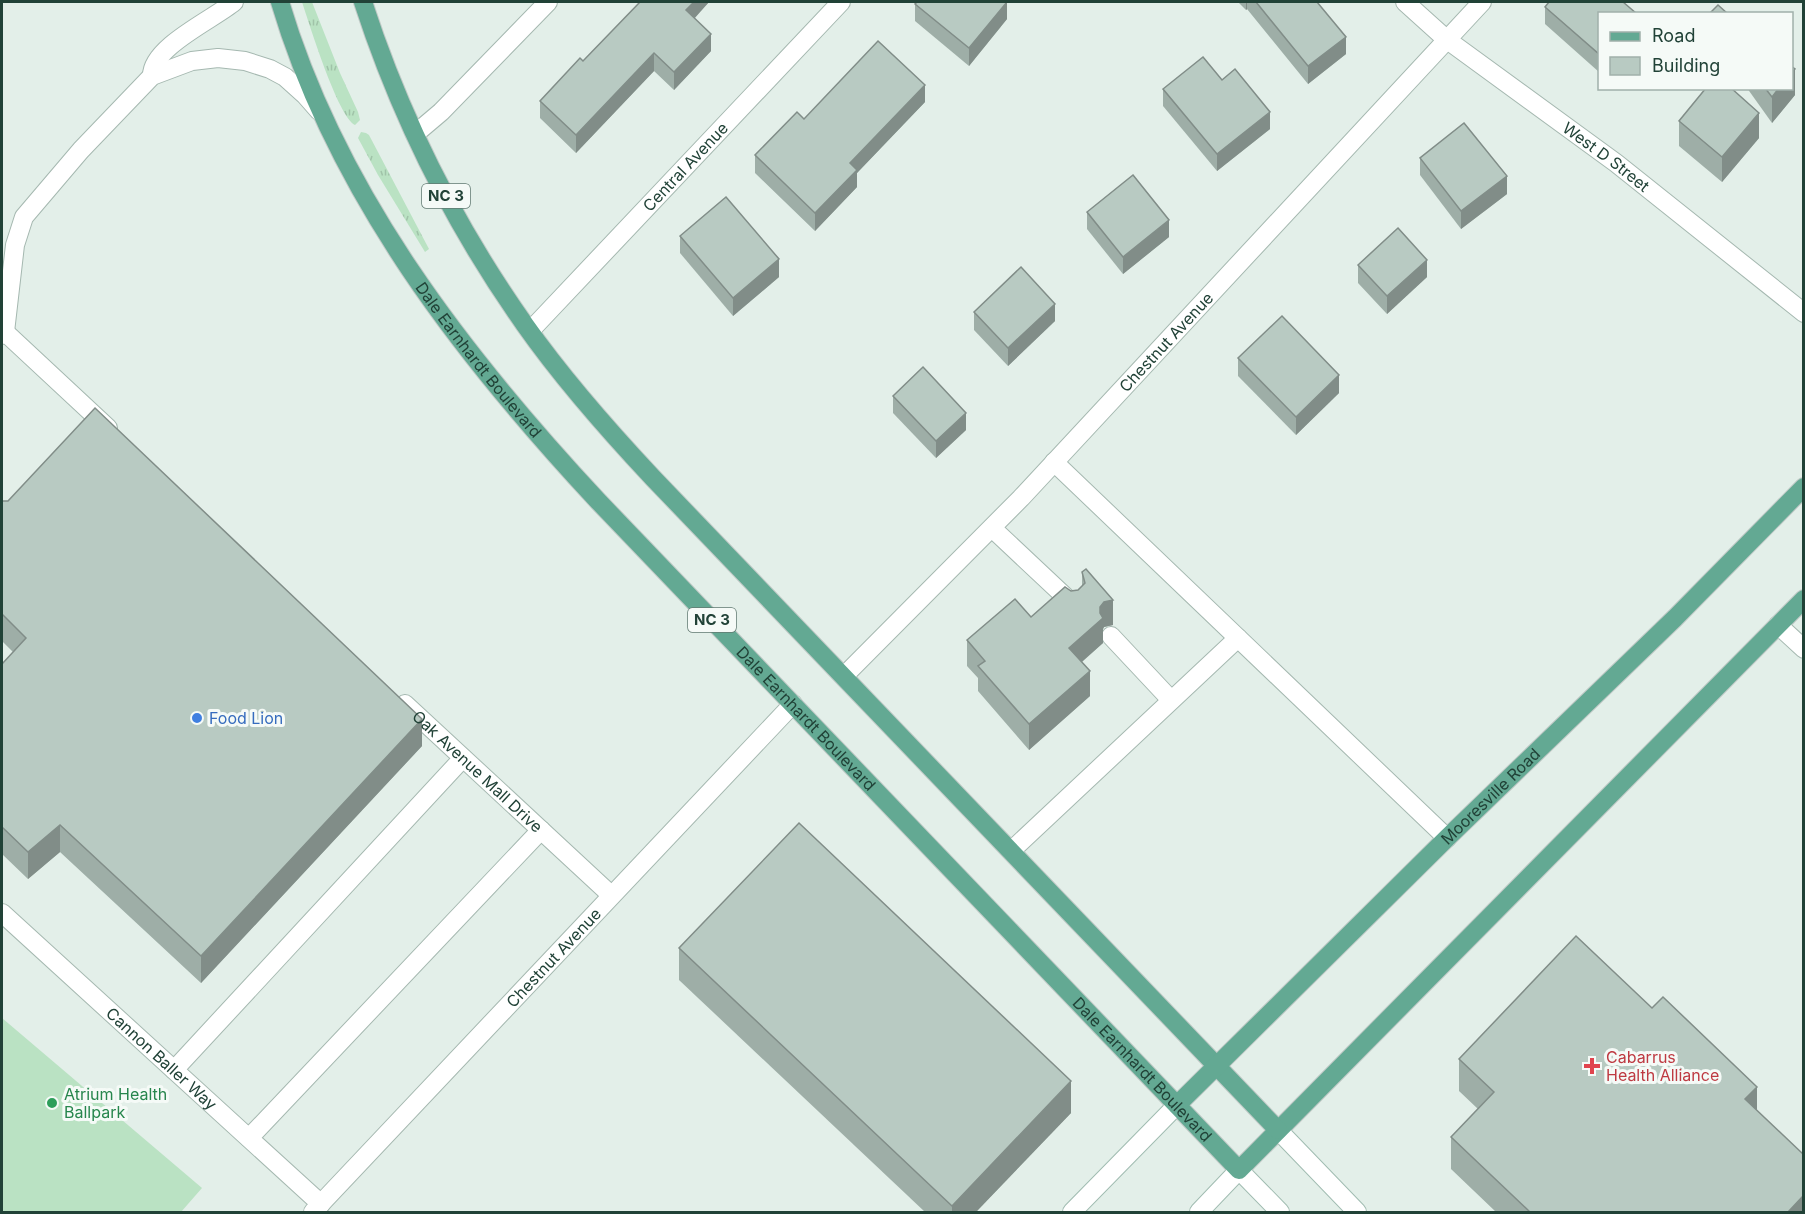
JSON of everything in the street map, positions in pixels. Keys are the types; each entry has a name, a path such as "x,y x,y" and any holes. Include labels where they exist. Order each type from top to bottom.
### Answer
{"main road":[{"name":"Dale Earnhardt Boulevard","path":"280,2 296,52 323,116 353,176 424,291 467,350 530,427 575,477 1239,1170"},
{"name":"NC 3","path":"363,2 391,78 415,134 465,231 494,279 530,331 579,394 635,458 1216,1065"},
{"name":"Mooresville Road","path":"1177,1105 1447,838 1675,618 1803,487"},
{"path":"1239,1170 1803,599"},
{"path":"1216,1065 1278,1130"}],"street":[{"path":"152,76 153,65 164,52 234,2"},
{"path":"415,134 441,112 548,2"},
{"name":"Central Avenue","path":"530,331 841,2"},
{"name":"West D Street","path":"1405,2 1446,39 1616,163 1803,314"},
{"name":"Chestnut Avenue","path":"844,676 992,528 1482,2"},
{"path":"117,437 3,334 15,245 24,217 81,150 152,76 192,61 218,58 245,61 270,69 285,77 323,116"},
{"path":"1054,462 1447,838"},
{"path":"992,528 1074,605"},
{"path":"1778,625 1803,649"},
{"path":"1111,636 1171,700"},
{"path":"1011,851 1238,638"},
{"name":"Oak Avenue Mall Drive","path":"390,690 611,895"},
{"name":"Chestnut Avenue","path":"317,1208 794,704"},
{"path":"174,1070 463,758"},
{"path":"249,1138 542,830"},
{"name":"Cannon Baller Way","path":"2,913 249,1138 317,1208"},
{"path":"1072,1212 1177,1105"},
{"path":"1278,1130 1357,1212"},
{"path":"1199,1212 1239,1170"},
{"name":"Dale Earnhardt Boulevard","path":"1239,1170 1280,1212"}],"green space":[{"path":"302,2 312,2 358,112 360,120 355,125 348,118 333,88"},
{"path":"361,132 369,135 429,249 425,252 358,138"},
{"name":"Atrium Health Ballpark","path":"2,1018 202,1188 181,1212 2,1212"}],"building":[{"path":"640,2 694,2 686,10 711,34 674,72 654,53 576,135 540,101 580,58 583,61"},
{"path":"917,2 1007,2 969,48 915,4"},
{"path":"1256,2 1317,2 1346,37 1308,66"},
{"path":"1549,2 1623,2 1635,12 1598,12 1598,53 1545,7"},
{"path":"1718,5 1726,12 1711,12"},
{"path":"878,41 925,85 850,163 857,170 815,213 755,155 797,112 804,119"},
{"path":"1203,57 1222,80 1235,69 1270,112 1217,154 1163,89"},
{"path":"1704,90 1733,90 1759,113 1722,157 1679,121"},
{"path":"1767,90 1777,90 1772,97"},
{"path":"1464,123 1507,176 1461,211 1420,158"},
{"path":"1133,175 1169,220 1123,257 1087,212"},
{"path":"726,197 779,259 733,298 680,236"},
{"path":"1398,228 1427,260 1387,296 1358,265"},
{"path":"1021,267 1055,304 1008,348 974,312"},
{"path":"1282,316 1339,375 1296,417 1238,358"},
{"path":"923,367 966,413 936,441 893,396"},
{"name":"Food Lion","path":"95,408 422,719 201,956 60,825 28,852 2,827 2,664 26,638 2,614 2,501 8,501"},
{"path":"1086,569 1113,600 1104,602 1100,607 1103,618 1069,648 1090,671 1029,724 978,666 985,661 967,640 1015,599 1031,617 1065,587 1071,591 1078,590 1085,583 1082,572"},
{"path":"799,823 1071,1081 952,1206 679,948"},
{"name":"Cabarrus Health Alliance","path":"1576,936 1652,1008 1663,997 1757,1087 1745,1099 1803,1154 1803,1196 1788,1212 1530,1212 1451,1137 1494,1092 1459,1059"}],"place":[{"name":"Food Lion","path":"197,718"},
{"name":"Cabarrus Health Alliance","path":"1592,1066"},
{"name":"Atrium Health Ballpark","path":"52,1103"}]}
